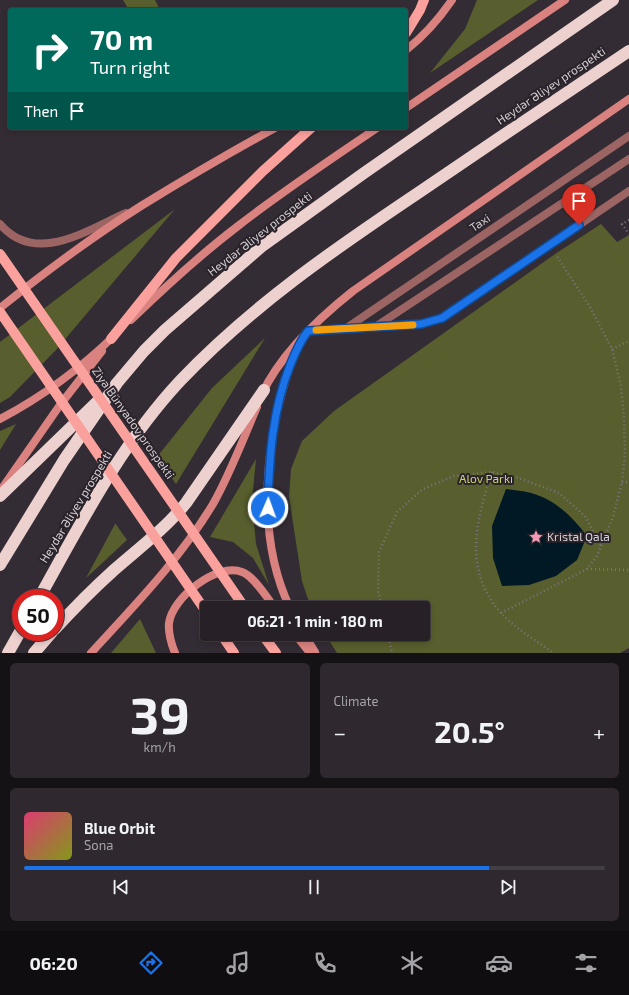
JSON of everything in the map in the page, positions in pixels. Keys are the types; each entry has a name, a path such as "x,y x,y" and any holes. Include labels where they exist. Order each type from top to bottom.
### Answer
{"highway":[{"name":"Heydər Əliyev prospekti","path":"0,565 64,460 117,383 144,351 165,330 261,247 364,173 613,0"},
{"name":"Heydər Əliyev prospekti","path":"44,589 123,454 179,382 236,328 284,287 340,245 629,51"},
{"path":"0,496 117,383"},
{"path":"64,619 114,570 172,520 186,504 264,390"},
{"path":"8,653 15,641"},
{"path":"34,653 44,641"}],"main road":[{"path":"408,30 420,10 424,0"},
{"path":"408,48 420,39 443,13 452,0"},
{"path":"408,107 565,0"},
{"path":"91,653 162,574 199,526 228,474 264,390 278,368 308,331 329,310 353,291 629,99"},
{"path":"0,308 48,270 140,207 219,159 271,130"},
{"path":"0,492 60,405 176,258 263,171 309,130"},
{"path":"0,419 27,405 57,384 111,339 192,263 237,227 298,182 374,130"},
{"name":"Ziya Bünyadov prospekti","path":"0,254 239,601"},
{"path":"0,312 200,603"},
{"path":"287,601 278,575 271,543 268,508 268,481 272,436 278,403 286,375 300,340"},
{"path":"174,653 169,638 169,622 174,609 182,598 201,582 219,572 234,570 243,572 254,581 270,601"},
{"path":"226,641 234,653"},
{"path":"267,641 276,653"},
{"path":"301,641 310,653"},
{"path":"308,641 315,653"}],"street":[{"name":"Taxi","path":"344,329 629,136"},
{"path":"374,327 629,159"},
{"path":"308,331 421,324 442,318 629,191"},
{"path":"0,224 15,238 29,244 45,244 64,241 140,207"}],"path":[{"path":"629,220 622,224 629,234"},
{"path":"501,613 587,569 597,556 613,517 622,482 625,455 624,418 621,386 612,348 590,307 555,254"},
{"path":"612,348 629,340"},
{"path":"624,418 629,417"},
{"path":"380,601 378,591 379,552 397,512 423,488 454,476 492,472 519,478 559,493 585,516 601,546"},
{"path":"492,472 480,506 475,547 478,569 486,593 501,613 553,653"},
{"path":"622,482 629,482"},
{"path":"587,569 629,570"},
{"path":"389,641 392,653"}],"green space":[{"path":"123,0 155,0 159,8 128,8"},
{"path":"477,0 538,0 430,73 465,29"},
{"path":"175,209 56,350 10,397 0,403 0,342"},
{"name":"Alov Parkı","path":"601,224 617,242 629,235 629,648 620,653 337,653 329,641 430,641 430,601 309,601 302,581 289,497 291,469 302,441 334,411 555,254"},
{"path":"265,338 176,484 157,457 212,388"},
{"path":"16,424 0,450 0,431"},
{"path":"256,459 252,500 256,544 269,585 253,558 233,542 210,537"},
{"path":"115,524 127,540 86,578"},
{"path":"140,619 156,653 111,653"}],"water":[{"path":"506,489 530,493 545,498 559,507 577,523 587,536 577,560 556,576 529,585 502,586 493,558 492,526"}],"slow traffic":[{"path":"316,330 413,325"}],"place":[{"name":"Kristal Qala","path":"536,537"}],"route":[{"path":"268,508 269,467 272,436 278,403 286,375 300,340 308,331 421,324 442,318 579,225"}]}
